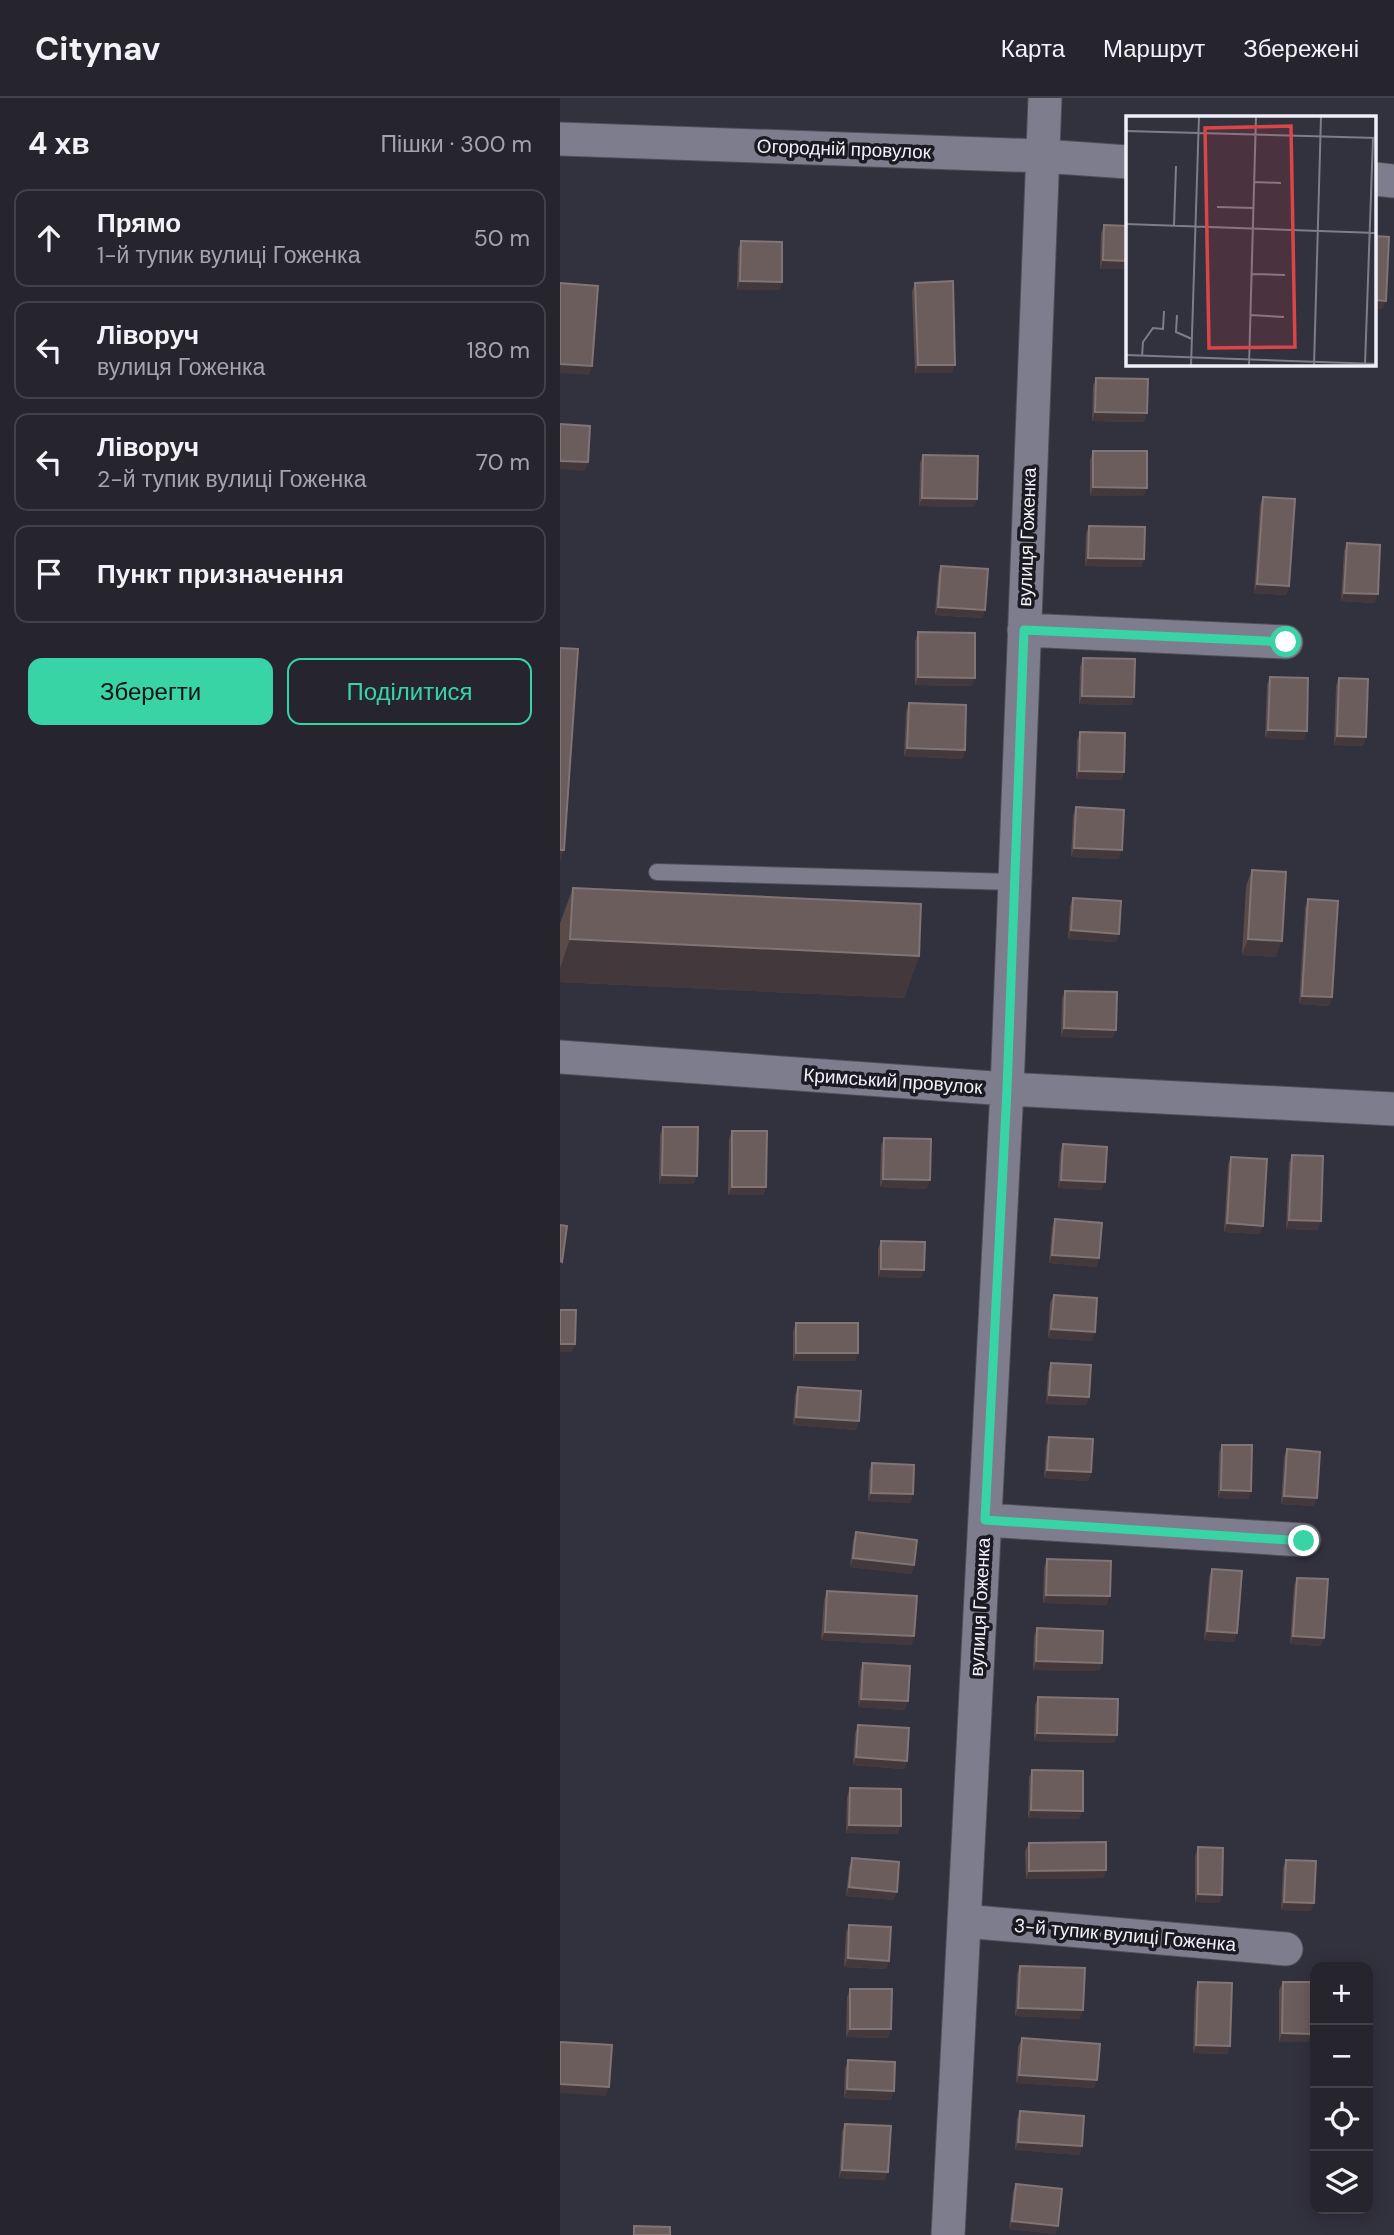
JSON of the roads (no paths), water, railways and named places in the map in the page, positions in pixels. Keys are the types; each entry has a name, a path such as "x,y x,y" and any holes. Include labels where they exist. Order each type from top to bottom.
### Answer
{"street":[{"name":"вулиця Гоженка","path":"948,2235 1007,1089 1045,98"},
{"name":"Огородній провулок","path":"560,139 1042,156 1126,162"},
{"path":"1376,179 1394,181"},
{"path":"1024,630 1286,642"},
{"name":"Кримський провулок","path":"560,1057 1007,1089 1394,1109"},
{"path":"985,1520 1304,1541"},
{"name":"3-й тупик вулиці Гоженка","path":"964,1921 1286,1949"}],"lane":[{"path":"657,872 1014,881"}]}
